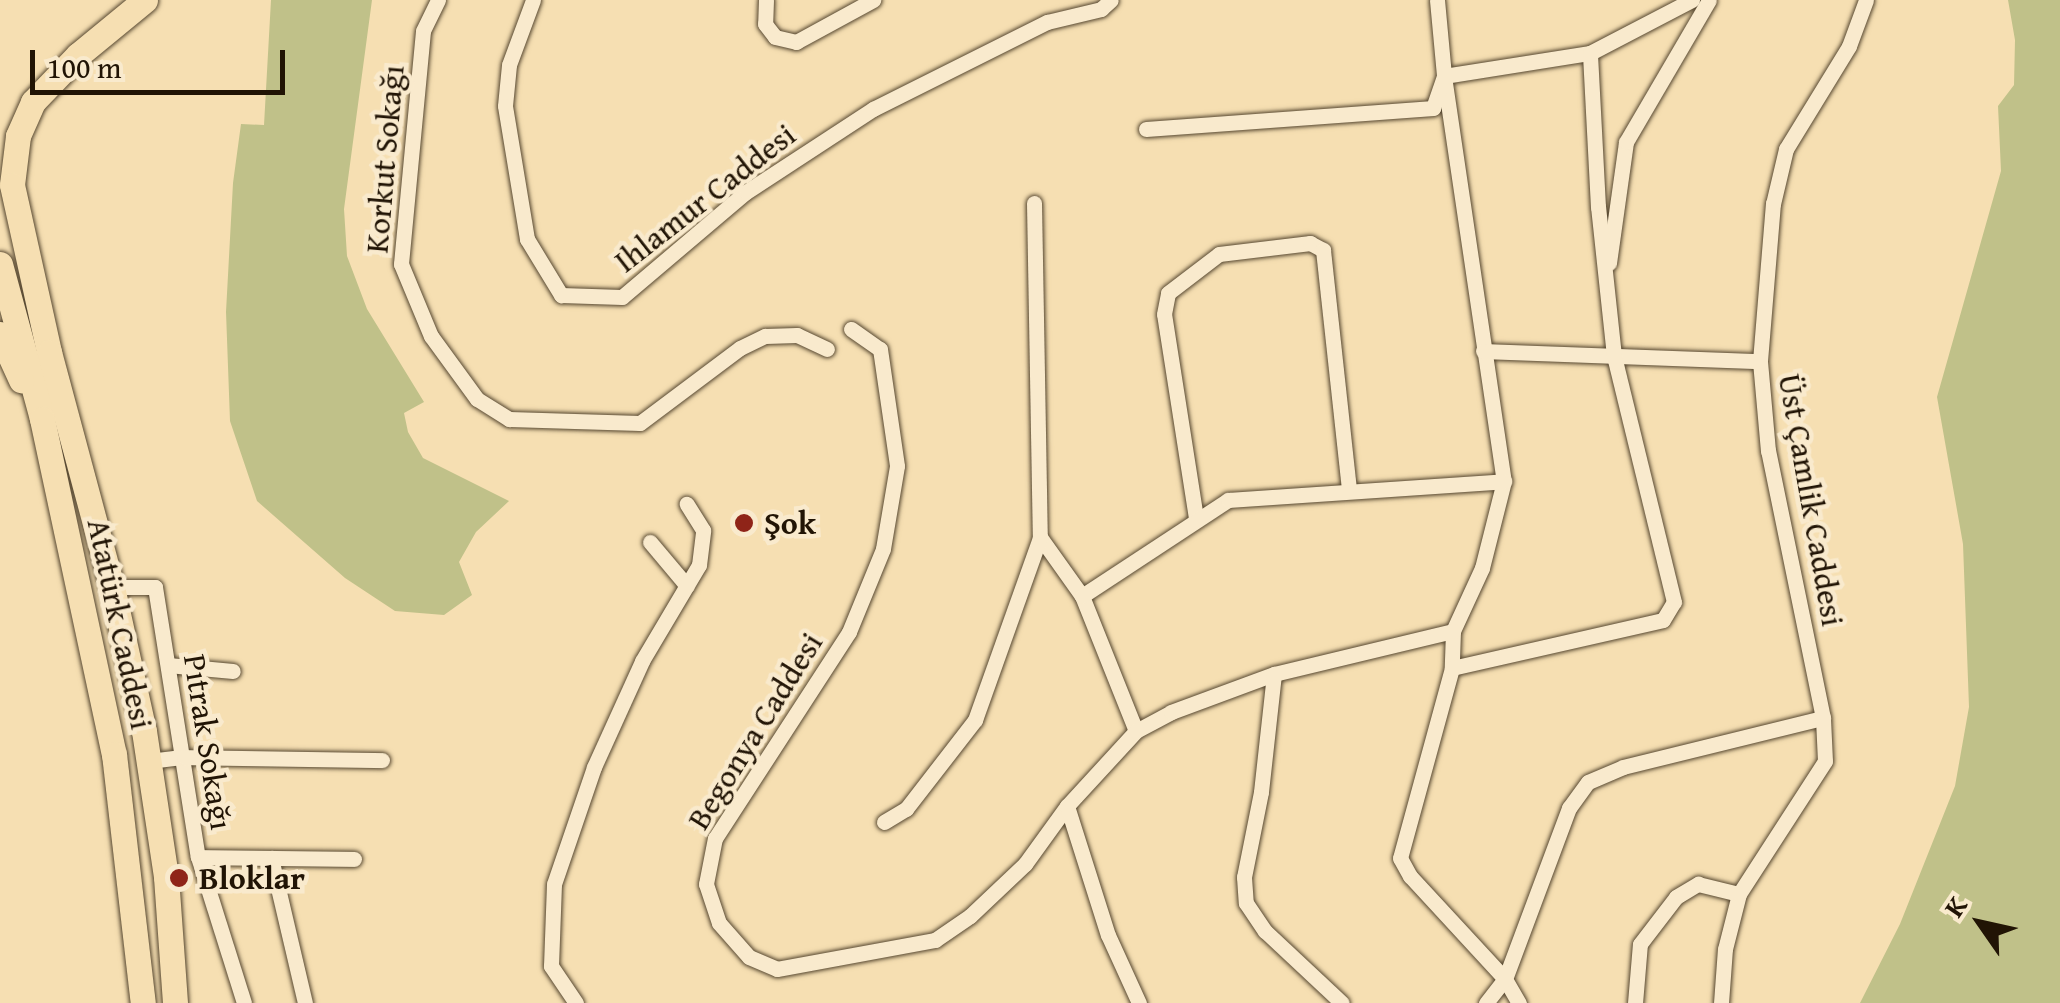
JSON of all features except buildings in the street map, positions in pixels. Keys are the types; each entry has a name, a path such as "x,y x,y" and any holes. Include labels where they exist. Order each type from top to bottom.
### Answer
{"main road":[{"path":"32,268 12,185 18,136 33,102 56,76 145,0"},
{"path":"0,196 32,268"},
{"name":"Atatürk Caddesi","path":"0,264 42,418 114,754 143,1003"},
{"name":"Atatürk Caddesi","path":"32,268 49,352 112,587 148,761 166,877 175,1003"},
{"path":"0,334 42,418"}],"street":[{"name":"Korkut Sokağı","path":"438,0 424,32 401,264 431,336 476,399 509,419 640,423 740,348 765,336 798,335 826,350"},
{"name":"Ihlamur Caddesi","path":"533,0 509,65 505,106 527,239 561,295 622,297 746,192 874,109 1047,22 1106,5"},
{"path":"766,0 764,24 774,37 796,42 873,0"},
{"path":"1437,0 1482,351 1504,482 1482,568 1453,632 1452,668 1400,858 1410,876 1504,979 1519,1003"},
{"path":"1444,76 1590,53 1692,0"},
{"path":"1605,289 1626,142 1708,0"},
{"name":"Üst Çamlik Caddesi","path":"1721,1003 1724,949 1739,894 1825,761 1823,718 1768,451 1760,361 1773,204 1786,149 1850,46 1866,0"},
{"path":"1452,668 1663,620 1674,602 1614,356 1605,289 1590,53"},
{"path":"1146,129 1433,108 1444,76"},
{"path":"884,822 906,808 975,720 1040,537 1034,203"},
{"path":"1196,518 1164,314 1168,293 1219,254 1310,242 1323,250 1349,490"},
{"name":"Begonya Caddesi","path":"852,329 880,348 897,466 883,549 849,632 714,838 706,884 719,923 749,957 776,969 934,940 970,916 1025,864 1067,806 1136,730 1171,712 1274,674 1453,632"},
{"path":"1482,351 1760,361"},
{"path":"1082,596 1228,500 1504,482"},
{"path":"576,1003 551,966 554,884 594,766 642,661 699,565 703,530 687,504"},
{"path":"1040,537 1082,596 1136,730"},
{"path":"650,542 687,586"},
{"name":"Pıtrak Sokağı","path":"112,587 155,587 198,857 244,1003"},
{"path":"168,664 233,671"},
{"path":"1274,674 1261,792 1244,877 1246,903 1265,931 1342,1003"},
{"path":"1486,1003 1504,979 1569,808 1588,782 1623,767 1823,718"},
{"path":"148,761 184,757 382,760"},
{"path":"1067,806 1108,935 1139,1003"},
{"path":"198,857 354,859"},
{"name":"Pıtrak Sokağı","path":"271,858 306,1003"},
{"path":"1634,1003 1640,944 1676,897 1698,884 1739,894"}],"green space":[{"path":"271,0 372,0 344,209 347,256 367,309 424,402 404,413 408,432 423,458 509,501 476,532 459,562 472,595 444,615 395,611 345,578 257,501 230,421 226,312 233,183 241,124 264,125"},
{"path":"2008,0 2060,0 2060,1003 1860,1003 1900,924 1955,786 1969,707 1963,544 1937,397 2001,171 1998,106 2014,85 2015,40"}],"place":[{"name":"Şok","path":"744,523"},
{"name":"Bloklar","path":"179,878"}]}
